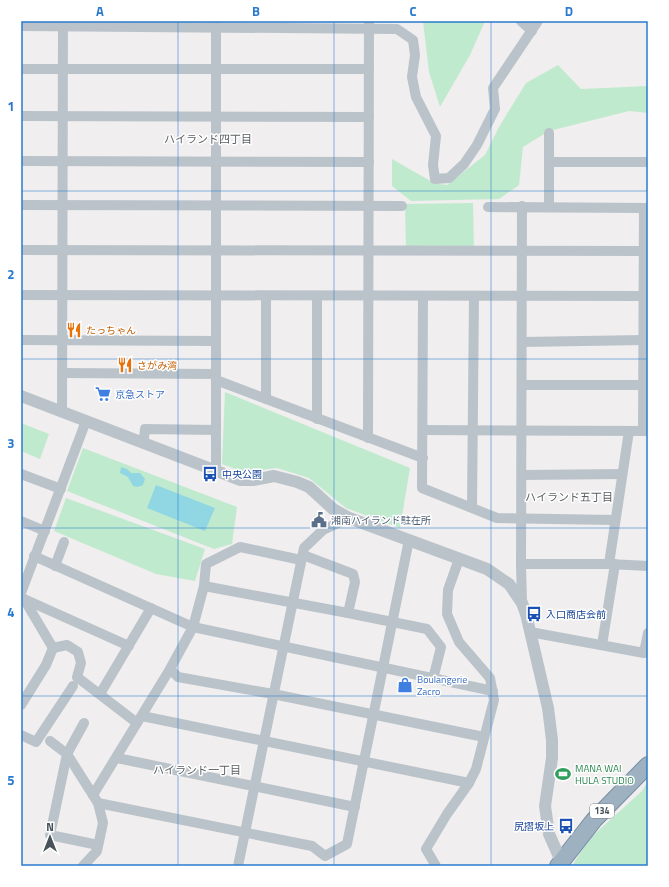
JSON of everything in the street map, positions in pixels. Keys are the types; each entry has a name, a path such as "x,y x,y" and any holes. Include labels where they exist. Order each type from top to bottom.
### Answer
{"highway":[{"name":"134","path":"559,864 594,820 648,765"}],"street":[{"path":"521,21 532,31"},
{"path":"21,26 63,24 369,24 397,29 413,40 415,55 412,77 416,97 436,136 433,165 435,179 449,178 464,164 477,145 495,109 493,88 538,21"},
{"path":"62,411 63,24"},
{"path":"216,24 216,471"},
{"path":"368,438 369,24"},
{"path":"21,70 369,68"},
{"path":"21,116 369,117"},
{"path":"549,133 549,206"},
{"path":"21,161 369,162"},
{"path":"549,162 648,162"},
{"path":"21,205 402,206"},
{"path":"522,206 522,603 548,708 552,735 552,758 544,806 549,834 559,864"},
{"path":"423,430 646,431 643,251 646,208 549,206 488,207"},
{"path":"21,250 643,251"},
{"path":"21,295 643,296"},
{"path":"266,296 266,399"},
{"path":"317,296 317,419"},
{"path":"423,296 422,488 498,518 615,520"},
{"path":"472,507 474,296"},
{"path":"21,340 216,341"},
{"path":"522,342 644,343"},
{"path":"62,373 216,377 266,399 422,458"},
{"path":"522,385 646,385"},
{"path":"21,396 245,481 274,476 297,482 309,487 333,509 349,518 500,576 509,584 522,603"},
{"path":"53,648 22,596 34,556 45,531 86,421"},
{"path":"144,438 145,429 216,430"},
{"path":"602,645 612,564 615,520 629,431"},
{"path":"21,474 61,489"},
{"path":"522,475 622,474"},
{"path":"238,866 304,548 323,530 349,518"},
{"path":"21,521 45,531"},
{"path":"95,799 245,833 312,846 325,856 347,844 409,540"},
{"path":"55,566 64,542"},
{"path":"95,799 193,627 204,586 206,564 240,547 302,558 353,574 355,582 348,613"},
{"path":"34,556 193,627 493,691"},
{"path":"436,866 426,849 447,814 469,783 476,769 494,700 490,678 459,642 449,619 446,602 448,590 459,559"},
{"path":"521,564 612,564 648,566"},
{"path":"204,586 348,613 427,630 441,647 433,679"},
{"path":"22,596 129,646"},
{"path":"100,694 151,608"},
{"path":"530,632 644,653 648,633"},
{"path":"53,648 67,646 78,652 81,663 77,677 139,720 264,741 469,783"},
{"path":"21,705 46,665 53,648"},
{"path":"170,669 178,677 273,694 484,737"},
{"path":"21,735 36,742 73,686"},
{"path":"84,723 67,754 50,835 98,845"},
{"path":"50,741 67,754 95,799 103,823 96,851 83,866"},
{"path":"117,758 355,807"}],"green space":[{"path":"423,21 485,21 470,55 440,107 429,72"},
{"path":"558,65 581,89 648,86 648,113 629,111 549,131 523,147 519,185 499,199 411,201 392,186 392,159 434,183 447,185 485,155 499,127 526,83"},
{"path":"473,203 474,248 406,248 405,204"},
{"path":"225,392 410,468 400,528 346,508 309,478 277,468 243,472 222,464"},
{"path":"21,423 49,434 40,459 21,451"},
{"path":"83,448 237,507 232,544 214,549 67,491"},
{"path":"66,498 205,549 195,581 156,574 54,531"},
{"path":"648,781 648,866 572,866 588,840 642,791"}],"water":[{"path":"121,467 127,469 131,473 140,473 145,479 143,485 138,487 133,486 128,477 120,473"},
{"path":"156,485 215,508 205,531 147,508"}],"place":[{"name":"たっちゃん","path":"74,330"},
{"name":"さがみ湾","path":"125,365"},
{"name":"京急ストア","path":"103,394"},
{"name":"中央公園","path":"210,474"},
{"name":"湘南ハイランド駐在所","path":"319,520"},
{"name":"入口商店会前","path":"534,614"},
{"name":"Boulangerie Zacro","path":"405,685"},
{"name":"MANA WAI HULA STUDIO","path":"563,774"},
{"name":"尻摺坂上","path":"566,826"}],"district":[{"name":"ハイランド四丁目","path":"208,139"},
{"name":"ハイランド五丁目","path":"569,497"},
{"name":"ハイランド一丁目","path":"197,770"}]}
